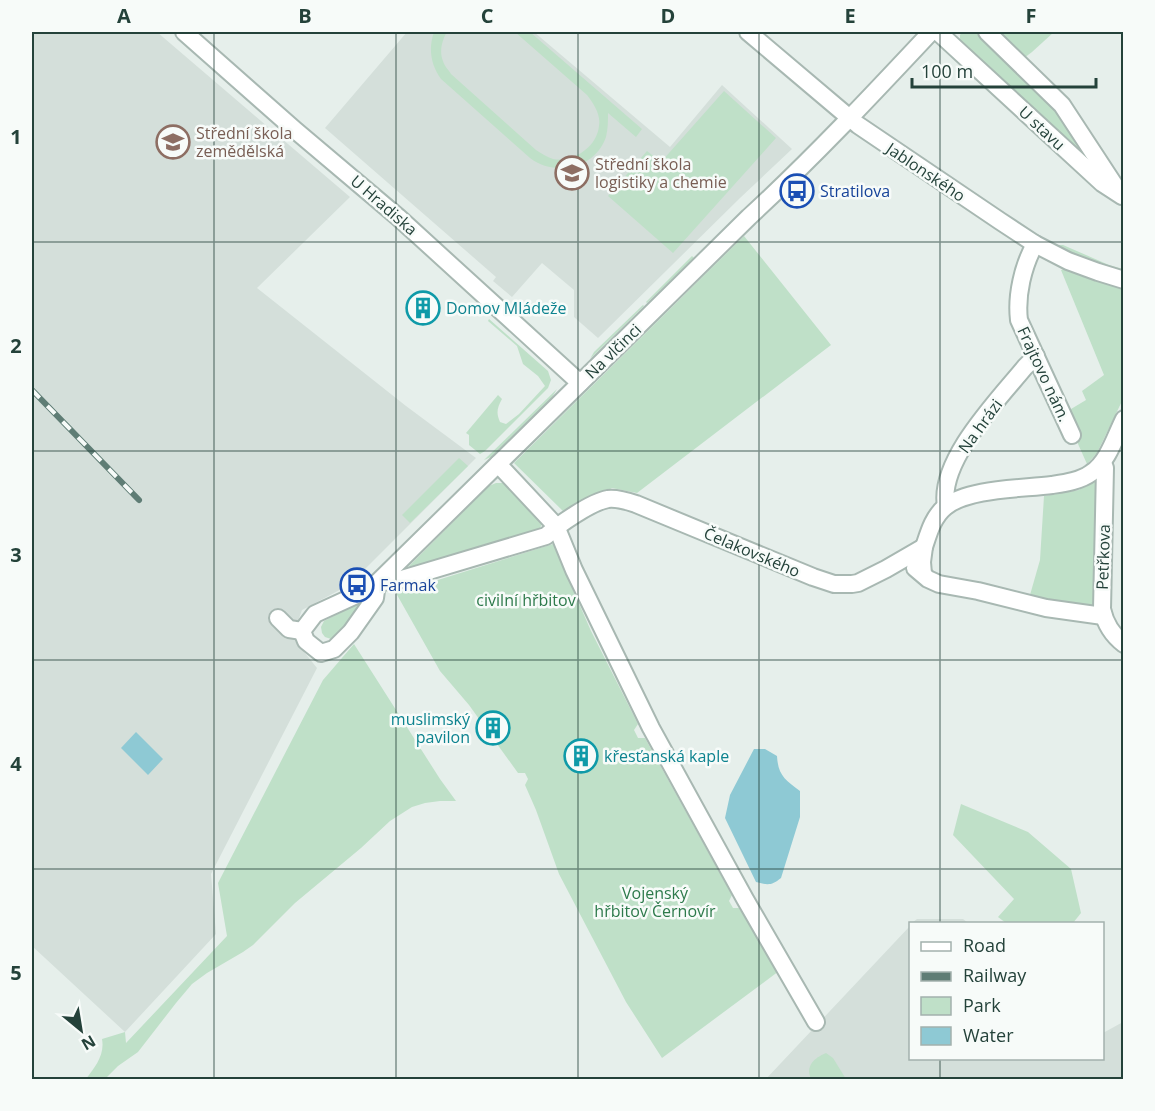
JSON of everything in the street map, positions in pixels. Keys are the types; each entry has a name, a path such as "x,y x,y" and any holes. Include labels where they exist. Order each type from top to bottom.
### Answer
{"street":[{"name":"U Hradiska","path":"184,32 398,217 580,383"},
{"name":"Jablonského","path":"748,32 850,120 1035,244 1077,265 1124,280"},
{"path":"850,120 931,32"},
{"name":"U stavu","path":"938,32 1102,183 1123,197"},
{"name":"U stavu","path":"987,32 1062,105 1123,197"},
{"name":"Na vlčinci","path":"377,583 375,598 351,632 334,649 321,653 306,641 302,631 315,614 377,583 850,120"},
{"name":"Frajtovo nám.","path":"1035,244 1022,282 1017,309 1019,320 1072,435"},
{"name":"Na hrázi","path":"946,506 945,491 950,473 964,443 1036,356"},
{"path":"923,574 924,547 931,527 946,506 976,493 1035,487 1080,479 1091,474 1103,463 1124,419"},
{"name":"Petřkova","path":"1103,463 1105,468 1101,603 1103,616"},
{"path":"498,464 556,526 574,570 651,728 816,1022"},
{"name":"Čelakovského","path":"377,583 402,579 546,536 556,526 602,500 613,499 636,504 834,584 852,584 866,580 924,547"},
{"path":"906,556 915,568 928,579 939,584 1040,606 1103,616 1110,630 1124,644"},
{"path":"278,618 289,628 302,631"}],"shaded area":[{"path":"32,32 157,32 350,197 257,288 406,406 476,458 349,585 302,610 292,637 317,668 211,874 216,934 125,1032 32,946"},
{"name":"Střední škola logistiky a chemie","path":"407,32 534,32 670,147 722,85 792,149 598,338 574,317 574,290 542,263 512,297 493,281 496,277 325,128"},
{"path":"917,919 963,919 967,922 913,922"},
{"path":"909,927 909,1060 1104,1060 1104,1032 1123,1022 1123,1079 765,1080"}],"green space":[{"path":"434,32 447,32 442,42 441,54 444,65 451,74 536,150 553,159 561,160 576,156 589,147 597,134 598,114 587,95 515,32 530,32 642,129 636,137 608,113 608,128 601,148 584,163 562,168 540,164 530,158 441,79 432,57 431,45"},
{"path":"962,32 981,32 1056,104 1099,170 960,43"},
{"path":"992,32 1054,32 1024,58"},
{"path":"724,91 776,138 673,253 608,196 647,151 661,162"},
{"path":"744,236 831,345 637,493 612,488 565,513 514,463"},
{"path":"1059,245 1123,269 1123,273 1057,248"},
{"path":"692,256 694,258 647,303 646,302"},
{"path":"1064,269 1123,289 1123,399 1097,453 1087,464 1066,412 1086,400 1082,391 1104,375 1061,270"},
{"path":"644,306 590,359 594,352"},
{"path":"489,319 548,371 551,380 548,388 480,454 469,445 469,435 466,433 498,395 502,399 498,408 498,416 500,422 506,424 519,414 545,386 538,376 523,364 517,346 488,321"},
{"path":"557,389 551,399 491,457 484,460"},
{"path":"459,458 468,466 410,523 402,515"},
{"path":"1092,481 1098,482 1095,608 1064,606 1030,595 1040,560 1044,496 1079,490"},
{"path":"504,483 511,487 540,517 542,524 539,530 403,572 489,486"},
{"name":"Vojenský hřbitov Černovír","path":"553,544 591,631 638,724 634,730 638,738 645,738 732,895 729,901 733,908 739,908 779,971 662,1058 626,1002 559,874 525,785 528,779 525,773 518,773 469,705 440,671 396,593"},
{"path":"367,599 334,640 325,637 321,627 324,621"},
{"path":"354,644 456,801 425,803 412,807 390,821 295,903 253,945 192,984 138,1052 118,1066 105,1079 86,1079 101,1056 102,1039 125,1032 126,1043 227,936 218,883 323,680"},
{"path":"961,804 1028,832 1071,869 1081,913 1074,922 1005,922 998,917 1014,899 953,835"},
{"path":"826,1053 833,1058 846,1079 811,1079 810,1066 818,1057"}],"water":[{"path":"136,732 163,759 148,775 121,748"},
{"path":"754,749 765,749 777,756 783,776 800,791 800,817 781,878 769,884 756,882 725,818 730,795"}],"railway":[{"path":"32,390 139,500"}],"place":[{"name":"Střední škola zemědělská","path":"173,142"},
{"name":"Střední škola logistiky a chemie","path":"572,173"},
{"name":"Stratilova","path":"797,191"},
{"name":"Domov Mládeže","path":"423,308"},
{"name":"Farmak","path":"357,585"},
{"name":"muslimský pavilon","path":"493,728"},
{"name":"křesťanská kaple","path":"581,756"}],"park label":[{"name":"civilní hřbitov","path":"526,600"}]}
